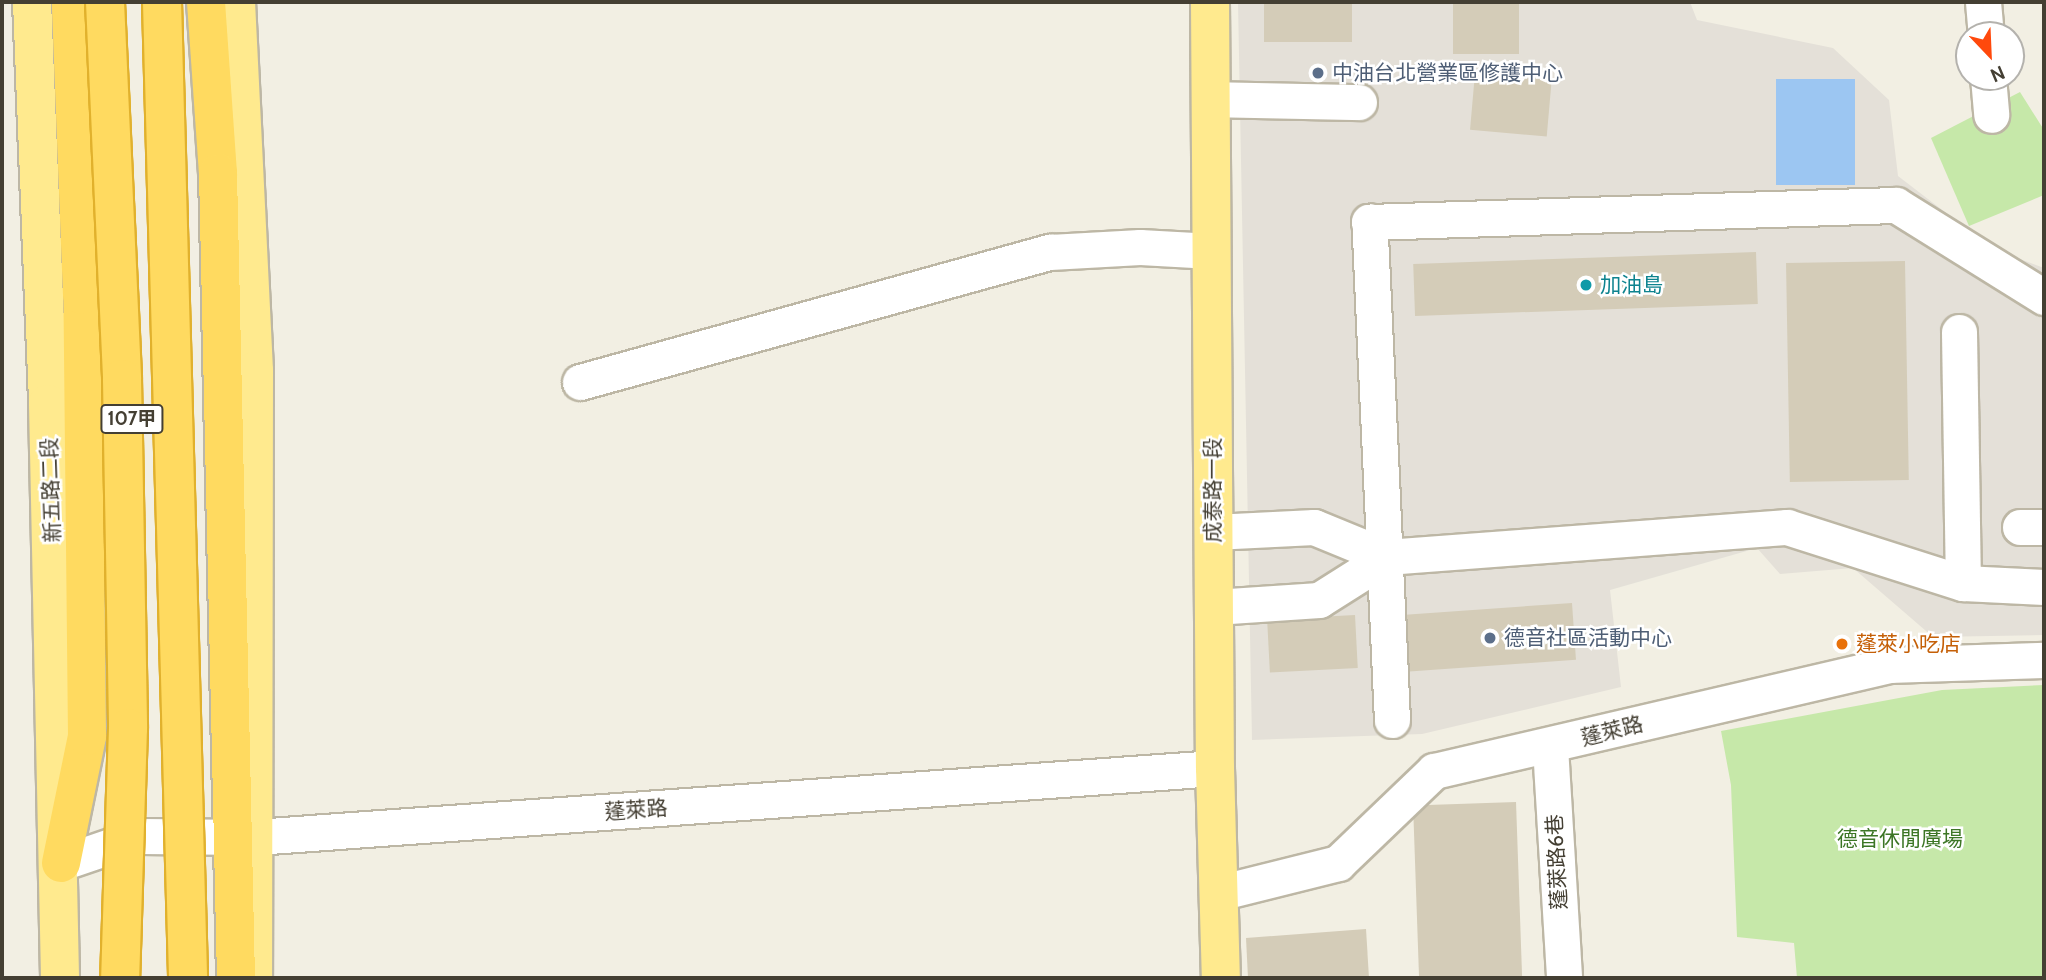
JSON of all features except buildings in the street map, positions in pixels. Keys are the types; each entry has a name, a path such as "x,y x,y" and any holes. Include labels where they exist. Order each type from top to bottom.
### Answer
{"highway":[{"path":"61,863 87,736 82,295 71,2"},
{"path":"105,2 122,379 128,728 120,978"},
{"path":"162,2 188,978"},
{"path":"206,2 218,173 244,837 236,978"}],"main road":[{"name":"新五路二段","path":"32,2 61,863 60,978"},
{"name":"107甲","path":"118,2 158,836 173,978"},
{"name":"107甲","path":"135,978 158,836 150,2"},
{"path":"236,2 254,371 244,837 253,978"},
{"name":"成泰路一段","path":"1210,2 1214,768 1221,978"}],"street":[{"path":"1983,2 1985,21"},
{"path":"1990,91 1991,115"},
{"path":"1211,99 1359,102"},
{"path":"1392,720 1387,556 1369,222 1896,205 2044,297"},
{"path":"580,383 1050,252 1140,247 1212,251"},
{"path":"1959,332 1963,583"},
{"path":"1213,532 1314,527 1387,556 1787,527 1963,583 2044,587"},
{"path":"1214,607 1319,600 1387,556"},
{"name":"蓬萊路","path":"1217,892 1338,863 1434,771 1550,747 1890,664 2044,660"},
{"name":"蓬萊路6巷","path":"1550,747 1564,978"},
{"name":"蓬萊路","path":"61,863 158,836 244,837 1214,768"}],"shaded area":[{"path":"1238,2 1690,2 1697,20 1833,48 1889,100 1898,176 1993,249 2044,268 2044,635 1933,637 1853,568 1780,574 1757,548 1610,590 1621,687 1422,734 1252,740"}],"green space":[{"path":"2020,92 2044,130 2044,195 1969,226 1931,138"},
{"name":"德音休閒廣場","path":"2044,685 2044,978 1797,978 1794,943 1737,937 1731,785 1721,731 1942,690"}],"water":[{"path":"1776,79 1855,79 1855,185 1776,185"}],"place":[{"name":"中油台北營業區修護中心","path":"1318,73"},
{"name":"加油島","path":"1586,285"},
{"name":"德音社區活動中心","path":"1490,638"},
{"name":"蓬萊小吃店","path":"1842,644"}]}
